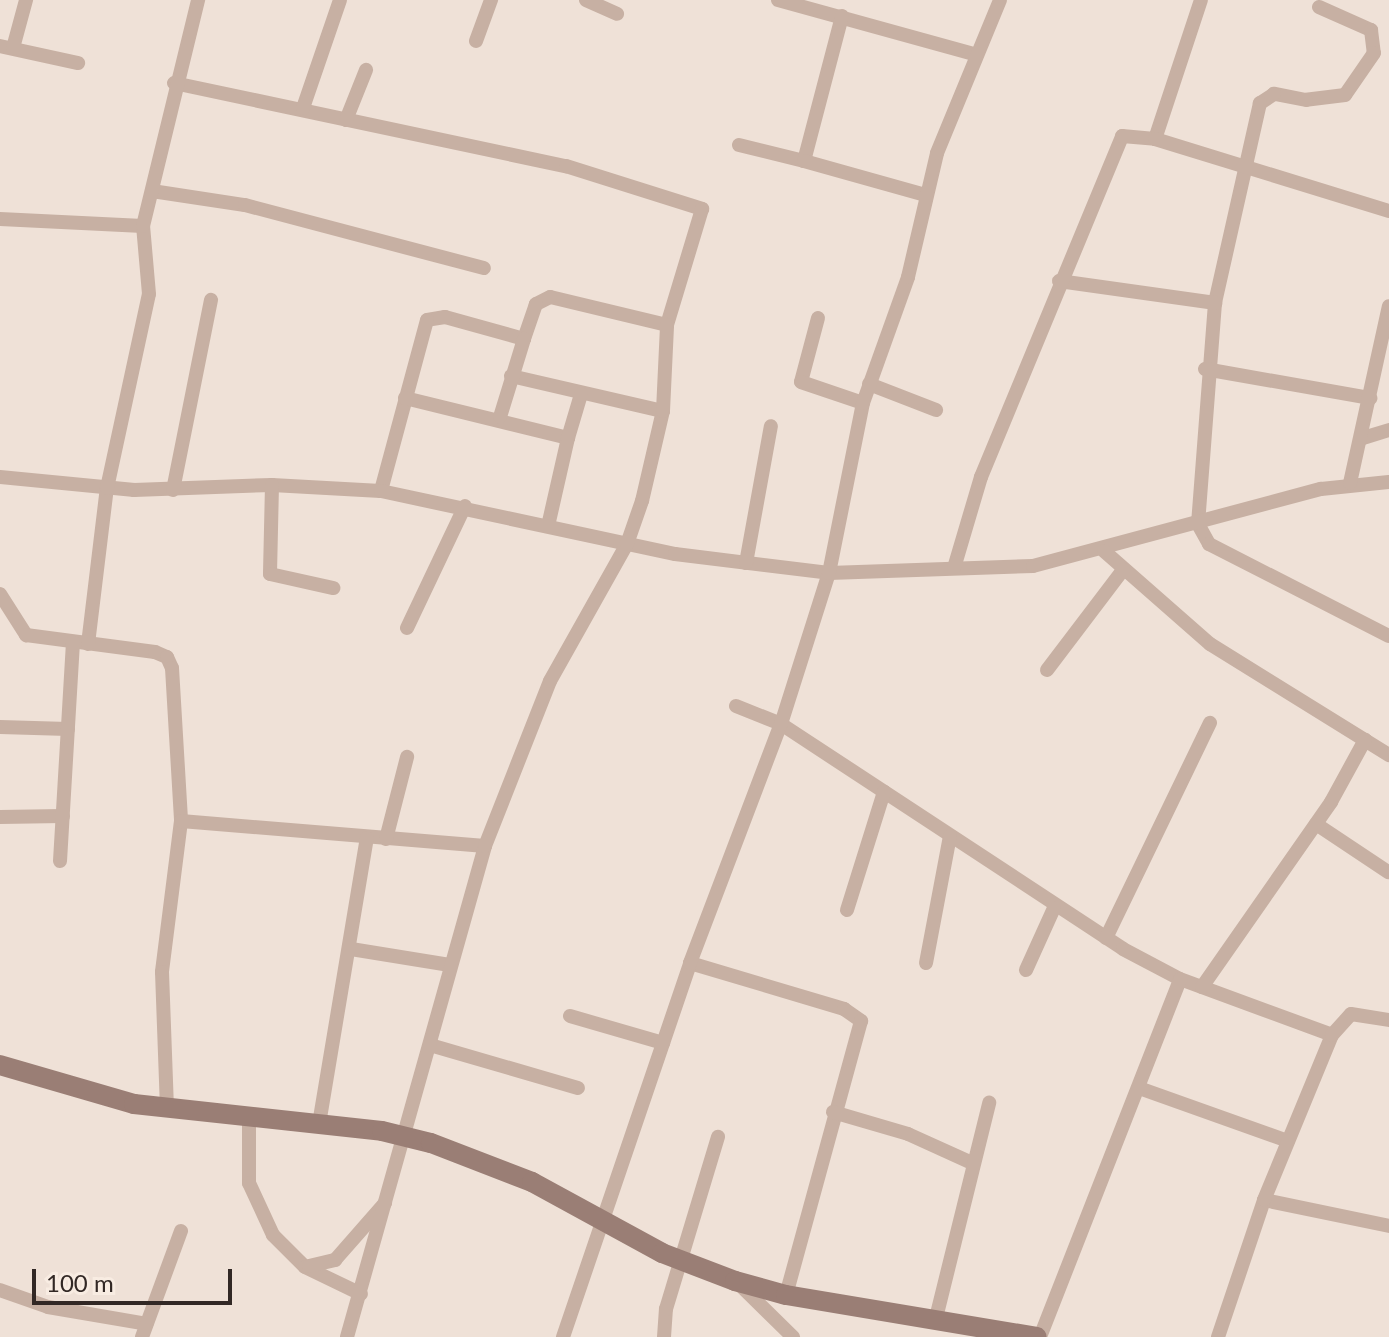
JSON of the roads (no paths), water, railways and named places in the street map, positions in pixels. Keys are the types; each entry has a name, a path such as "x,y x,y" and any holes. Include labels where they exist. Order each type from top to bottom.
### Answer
{"main road":[{"path":"0,1065 167,1110 319,1124 406,1137 481,1161 681,1262 735,1281 786,1295 1039,1337"}],"street":[{"path":"26,0 6,47 78,63"},
{"path":"88,644 107,488 149,294 143,226 174,83 198,0"},
{"path":"303,108 340,0"},
{"path":"476,41 491,0"},
{"path":"586,0 617,14"},
{"path":"778,0 974,54"},
{"path":"563,1337 690,963 781,724 829,573 863,403 908,277 926,195 974,54 1000,0"},
{"path":"1155,139 1201,0"},
{"path":"1303,0 1320,3 1371,30 1374,53 1345,95 1265,95 1215,303 1205,369 1198,524 1209,544 1389,636"},
{"path":"804,161 842,16"},
{"path":"346,120 366,70"},
{"path":"174,83 566,166 699,204 699,231 667,325 663,411 627,544 550,681 485,846 450,965 406,1137 347,1337"},
{"path":"954,568 981,477 1059,281 1122,136 1155,139 1389,211"},
{"path":"739,145 926,195"},
{"path":"152,191 245,205 484,268"},
{"path":"0,219 143,226"},
{"path":"1059,281 1215,303"},
{"path":"500,417 511,376 541,298 667,325"},
{"path":"173,490 211,300"},
{"path":"1350,483 1363,438 1389,306"},
{"path":"381,491 422,329 433,316 524,339"},
{"path":"818,318 801,382 863,403"},
{"path":"1205,369 1370,398"},
{"path":"511,376 663,411"},
{"path":"869,384 936,410"},
{"path":"548,526 581,394"},
{"path":"405,398 500,417 568,438"},
{"path":"746,563 771,426"},
{"path":"1363,438 1389,430"},
{"path":"0,477 107,488 173,490 272,485 381,491 465,506 627,544 829,573 1033,566 1104,551 1350,483 1389,482"},
{"path":"272,485 270,574 333,588"},
{"path":"407,628 465,506"},
{"path":"1104,551 1210,644 1389,755"},
{"path":"1047,670 1123,570"},
{"path":"0,594 26,635 167,657 181,821 162,972 167,1110"},
{"path":"60,861 73,642"},
{"path":"736,706 781,724 1054,908 1180,979 1332,1035"},
{"path":"1106,938 1210,723"},
{"path":"0,727 68,729"},
{"path":"1202,987 1316,824 1365,740"},
{"path":"386,839 407,757"},
{"path":"847,910 884,792"},
{"path":"0,817 63,816"},
{"path":"181,821 485,846"},
{"path":"1316,824 1388,872"},
{"path":"926,963 950,836"},
{"path":"319,1124 351,949 367,838"},
{"path":"1026,970 1054,908"},
{"path":"351,949 450,965"},
{"path":"690,963 844,1009 861,1021 833,1112 786,1295"},
{"path":"1039,1337 1180,979"},
{"path":"1218,1337 1264,1200 1332,1035 1351,1014 1389,1020"},
{"path":"570,1016 663,1043"},
{"path":"430,1045 578,1088"},
{"path":"1139,1088 1288,1141"},
{"path":"935,1322 989,1103"},
{"path":"833,1112 908,1134 972,1163"},
{"path":"249,1118 249,1183 273,1235 305,1267 361,1294"},
{"path":"664,1337 681,1262 718,1137"},
{"path":"305,1267 335,1260 388,1199"},
{"path":"1264,1200 1389,1226"},
{"path":"0,1290 41,1306 145,1330 181,1231"},
{"path":"735,1281 793,1337"}]}
